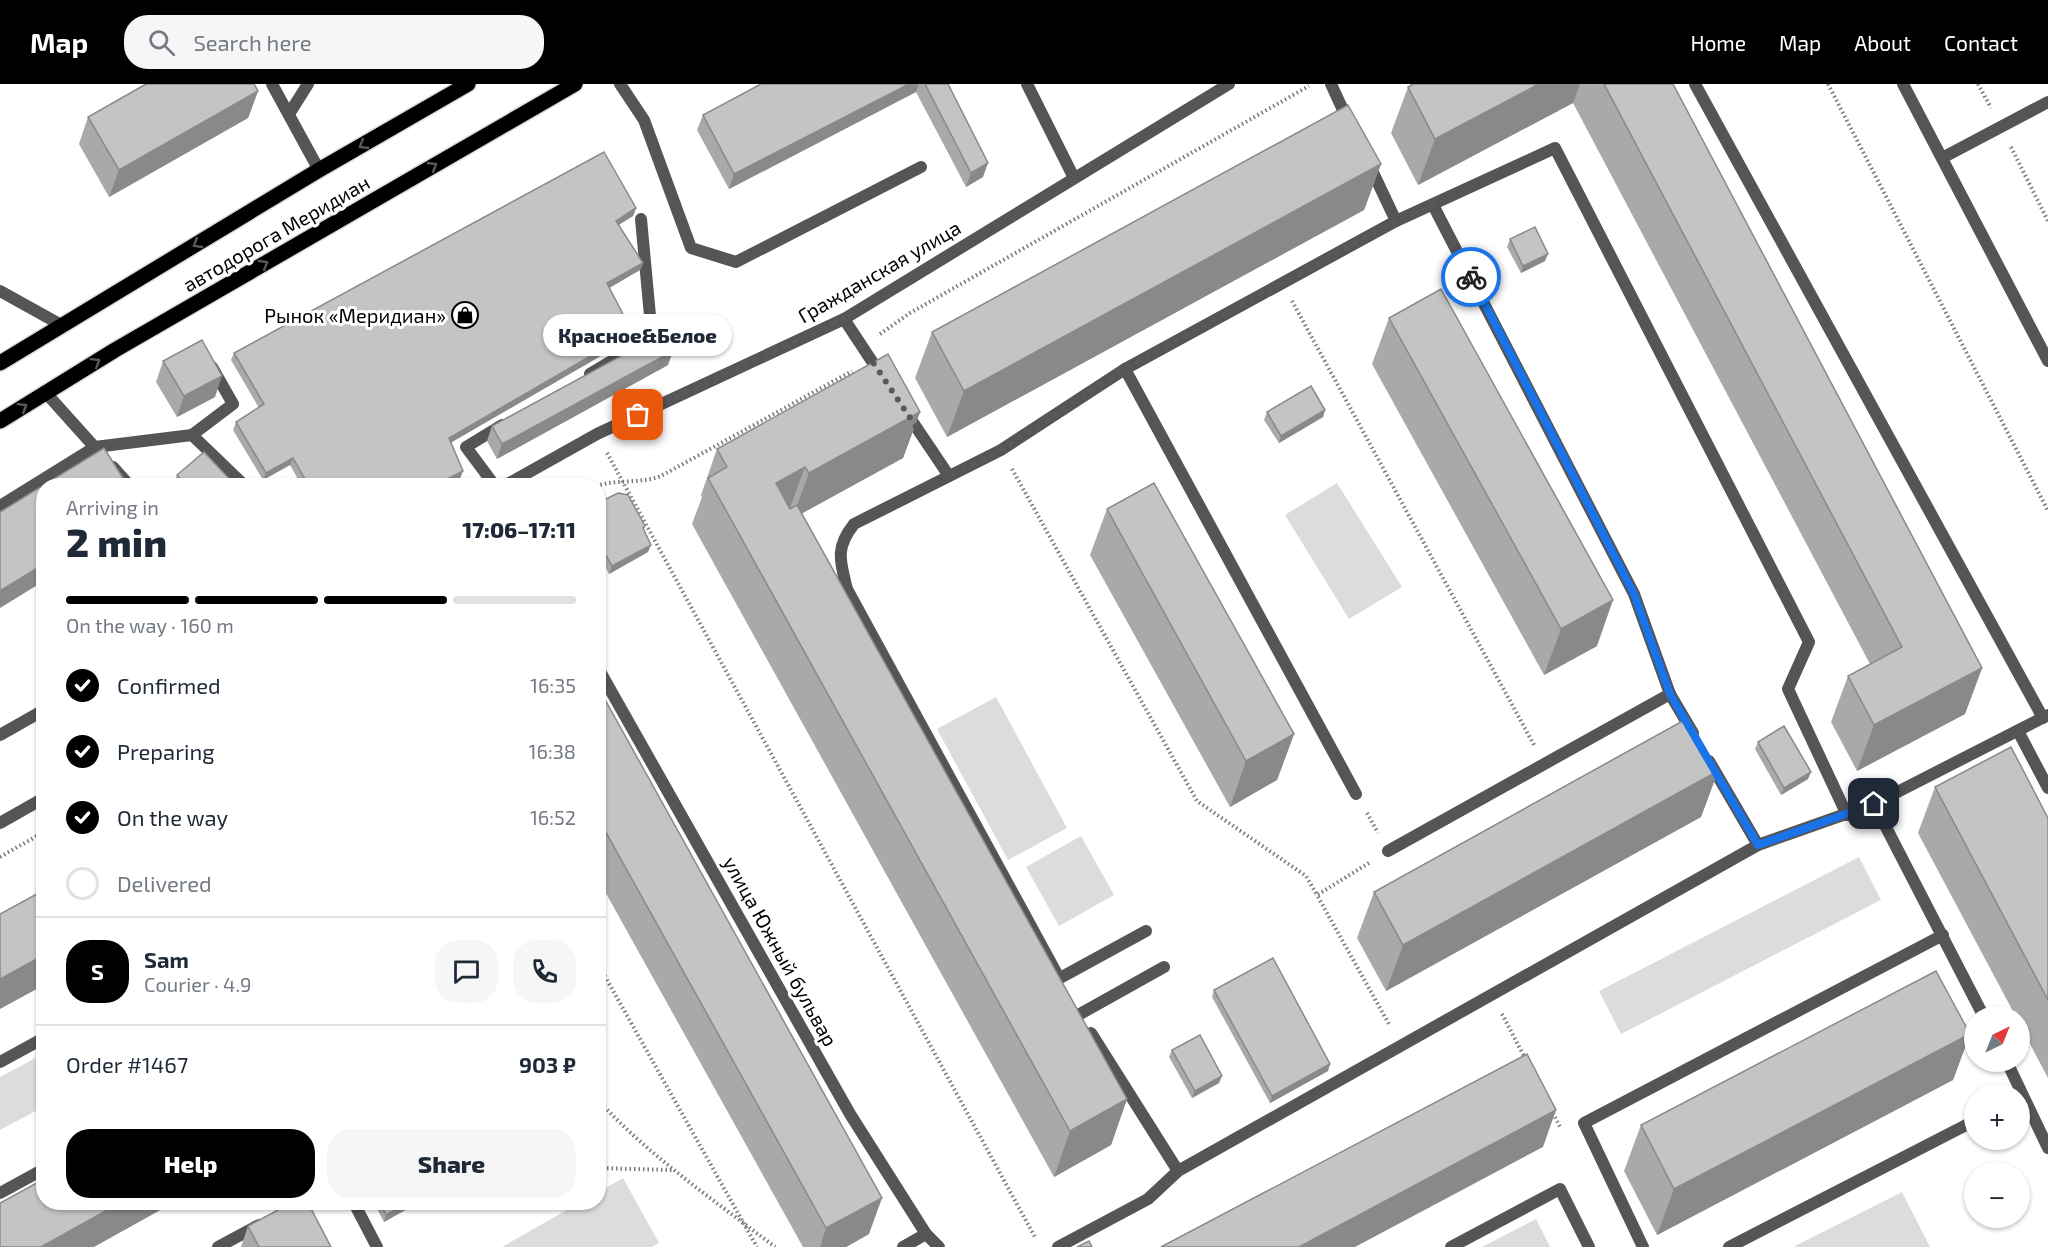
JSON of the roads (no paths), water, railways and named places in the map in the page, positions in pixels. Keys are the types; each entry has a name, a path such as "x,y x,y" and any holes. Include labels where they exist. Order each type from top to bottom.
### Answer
{"main road":[{"name":"автодорога Меридиан","path":"0,363 319,170 468,84"},
{"name":"автодорога Меридиан","path":"0,422 115,350 575,84"}],"street":[{"path":"272,84 319,170"},
{"path":"289,114 308,84"},
{"path":"620,84 644,120 691,248 736,262 921,166"},
{"path":"1027,84 1074,178"},
{"name":"Гражданская улица","path":"518,478 597,434 844,319 1229,84"},
{"path":"1330,84 1396,221"},
{"path":"1058,1247 1148,1198 1178,1171 1758,845 1874,804 2045,716 1695,84"},
{"path":"1903,84 2048,361"},
{"path":"1942,158 2048,102"},
{"path":"1146,932 1062,983 847,589 840,559 842,538 854,524 1001,450 1125,369 1396,221 1555,148 1809,642 1788,689 1847,815"},
{"path":"1433,205 1634,594 1670,694 1758,845"},
{"path":"580,380 652,338 641,219"},
{"path":"0,291 63,326"},
{"path":"844,319 949,476"},
{"path":"45,478 95,447 192,435 233,404 212,366"},
{"path":"1125,369 1356,794"},
{"path":"46,393 123,478"},
{"path":"489,478 466,447 518,416"},
{"path":"192,435 237,478"},
{"path":"0,506 36,484"},
{"name":"улица Южный бульвар","path":"606,682 850,1114 926,1234 939,1247"},
{"path":"1388,851 1670,694"},
{"path":"0,735 36,715"},
{"path":"2018,731 2048,788"},
{"path":"0,823 36,803"},
{"path":"1874,804 1978,1006"},
{"path":"1643,1247 1584,1123 1943,935"},
{"path":"1164,967 1077,1009 1178,1171"},
{"path":"0,1062 36,1042"},
{"path":"2030,1114 2048,1148"},
{"path":"1729,1247 1964,1126"},
{"path":"0,1193 36,1173"},
{"path":"1451,1247 1560,1189 1589,1247"},
{"path":"358,1210 377,1247"},
{"path":"218,1247 268,1220"},
{"path":"903,1247 926,1234"}],"place":[{"name":"Рынок «Меридиан»","path":"465,315"},
{"name":"Красное&Белое","path":"638,415"}]}
